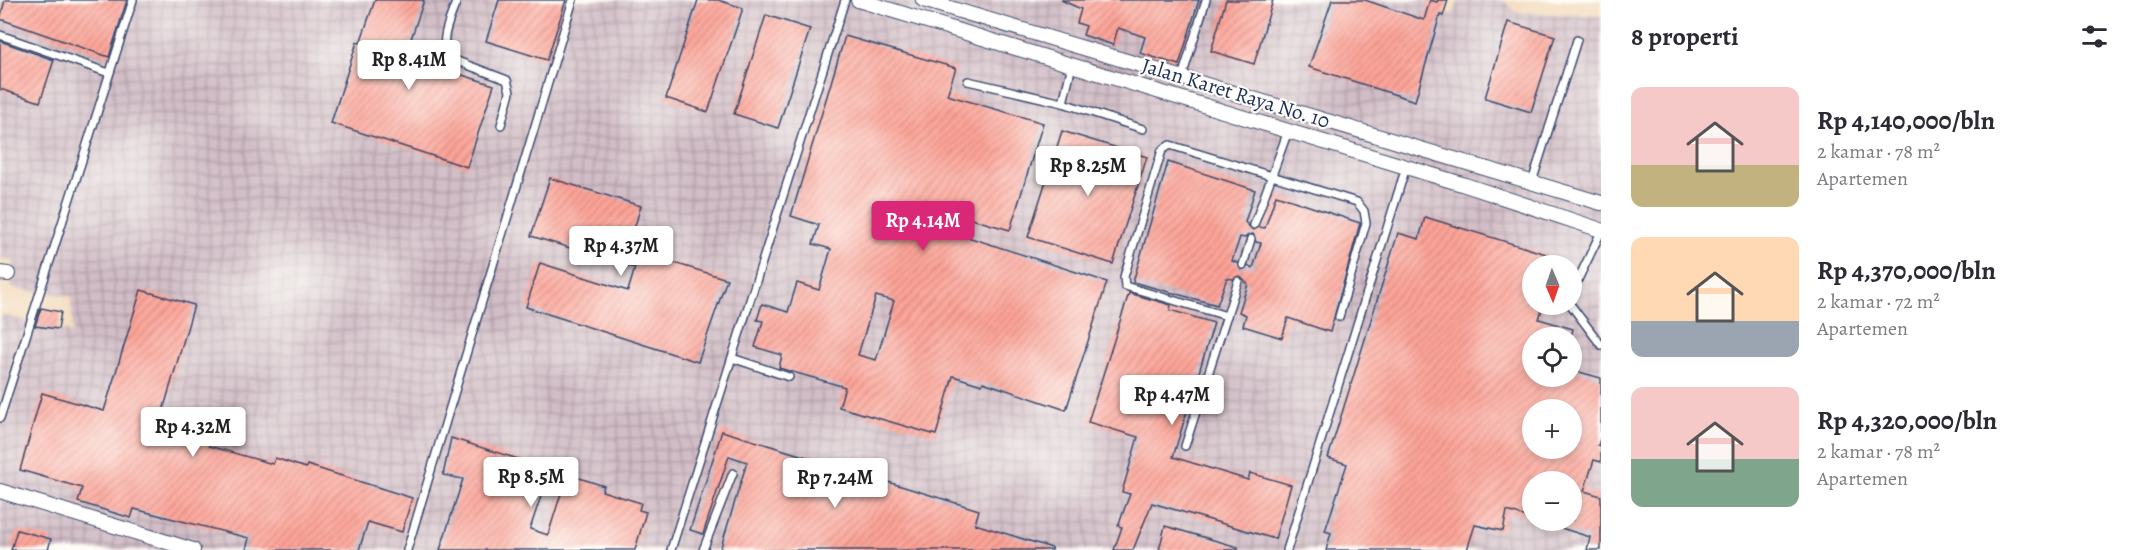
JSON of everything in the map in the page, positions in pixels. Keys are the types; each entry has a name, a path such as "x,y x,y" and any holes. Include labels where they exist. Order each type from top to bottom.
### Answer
{"street":[{"name":"Jalan Karet Raya No. 10","path":"858,0 1406,167 1601,231"},
{"name":"Jalan Karet Raya No. 10","path":"923,0 1601,203"},
{"path":"0,491 193,550"}],"lane":[{"path":"0,418 132,0"},
{"path":"457,0 445,36 444,49 457,61 507,80 510,92 501,125"},
{"path":"407,550 573,0"},
{"path":"671,550 845,0"},
{"path":"1182,77 1206,0"},
{"path":"0,35 109,73"},
{"path":"1532,182 1577,40"},
{"path":"1064,103 1072,65"},
{"path":"968,81 1064,103 1143,129"},
{"path":"1254,225 1274,175 1288,131"},
{"path":"1227,316 1125,286 1124,277 1162,150 1170,146 1178,146 1357,202 1364,211 1366,223 1339,316"},
{"path":"1287,550 1406,167"},
{"path":"1582,271 1601,231"},
{"path":"1243,265 1251,239"},
{"path":"1185,446 1238,281"},
{"path":"1578,315 1601,345"},
{"path":"732,358 789,377"},
{"path":"704,550 733,473"}],"shaded area":[{"path":"0,0 1434,0 1431,10 1453,14 1459,0 1503,0 1515,12 1601,16 1601,550 0,550 0,320 2,315 73,333 71,296 10,288 13,259 0,258"}],"building":[{"path":"5,0 127,0 109,57 0,19"},
{"path":"375,0 424,0 405,57 494,85 467,167 331,123 357,42 360,43"},
{"path":"499,0 566,0 547,60 486,41"},
{"path":"698,0 718,0 743,8 708,112 666,98"},
{"path":"1061,0 1199,0 1179,65 1140,53 1145,37 1118,28 1113,45 1083,35 1086,26 1077,23 1081,9"},
{"path":"1226,0 1273,0 1254,64 1211,51"},
{"path":"1332,0 1365,0 1424,20 1430,0 1437,2 1448,0 1443,16 1440,15 1415,101 1309,67"},
{"path":"766,15 810,29 778,128 734,114"},
{"path":"1508,22 1555,36 1531,112 1485,98"},
{"path":"845,36 956,68 947,95 1043,123 1010,230 968,218 969,214 915,200 909,218 1107,282 1066,410 983,382 982,385 953,376 936,435 839,407 845,387 779,368 782,355 755,347 763,321 757,320 762,304 788,312 797,283 819,290 831,249 813,244 819,225 791,216","holes":["876,296 894,301 876,360 858,355"]},
{"path":"0,41 54,60 40,102 0,89"},
{"path":"1062,131 1147,157 1113,264 1028,237"},
{"path":"1168,162 1255,190 1245,222 1253,230 1259,227 1265,228 1276,195 1360,223 1330,332 1288,318 1282,338 1243,326 1246,315 1239,312 1248,284 1239,276 1233,279 1227,278 1217,305 1133,282","holes":["1253,234 1256,242 1261,243 1253,268 1248,266 1241,270 1238,263 1232,261 1240,237 1245,238"]},
{"path":"550,178 641,206 628,249 727,279 698,362 526,307 540,263 628,291 635,268 531,236"},
{"path":"1425,217 1549,255 1522,255 1522,315 1540,315 1539,319 1566,327 1522,327 1522,387 1582,387 1582,373 1601,378 1601,436 1598,445 1601,446 1601,462 1594,460 1584,491 1601,496 1601,550 1587,550 1590,537 1571,531 1582,531 1582,471 1522,471 1522,516 1507,511 1503,531 1475,525 1467,550 1326,550 1331,533 1325,531 1347,464 1328,458 1398,233 1419,239"},
{"path":"141,290 194,305 160,421 211,435 209,446 273,464 275,458 306,468 307,465 412,498 402,532 368,522 359,550 246,550 249,538 134,509 131,518 78,502 82,488 20,470 42,393 104,411"},
{"path":"1129,293 1171,305 1170,310 1214,323 1173,457 1248,480 1250,473 1291,485 1275,539 1152,503 1133,550 1114,550 1122,527 1118,526 1130,494 1122,492 1138,437 1088,422"},
{"path":"41,308 61,312 58,329 35,326"},
{"path":"722,431 979,510 975,524 1052,548 1052,550 720,550 747,462 729,456 703,534 690,530"},
{"path":"451,438 550,469 530,529 548,535 567,474 604,486 602,491 641,503 639,510 646,512 635,550 440,550 463,479 443,475"},
{"path":"1165,526 1238,547 1238,550 1159,550"},
{"path":"17,530 51,539 48,550 11,550"}]}
